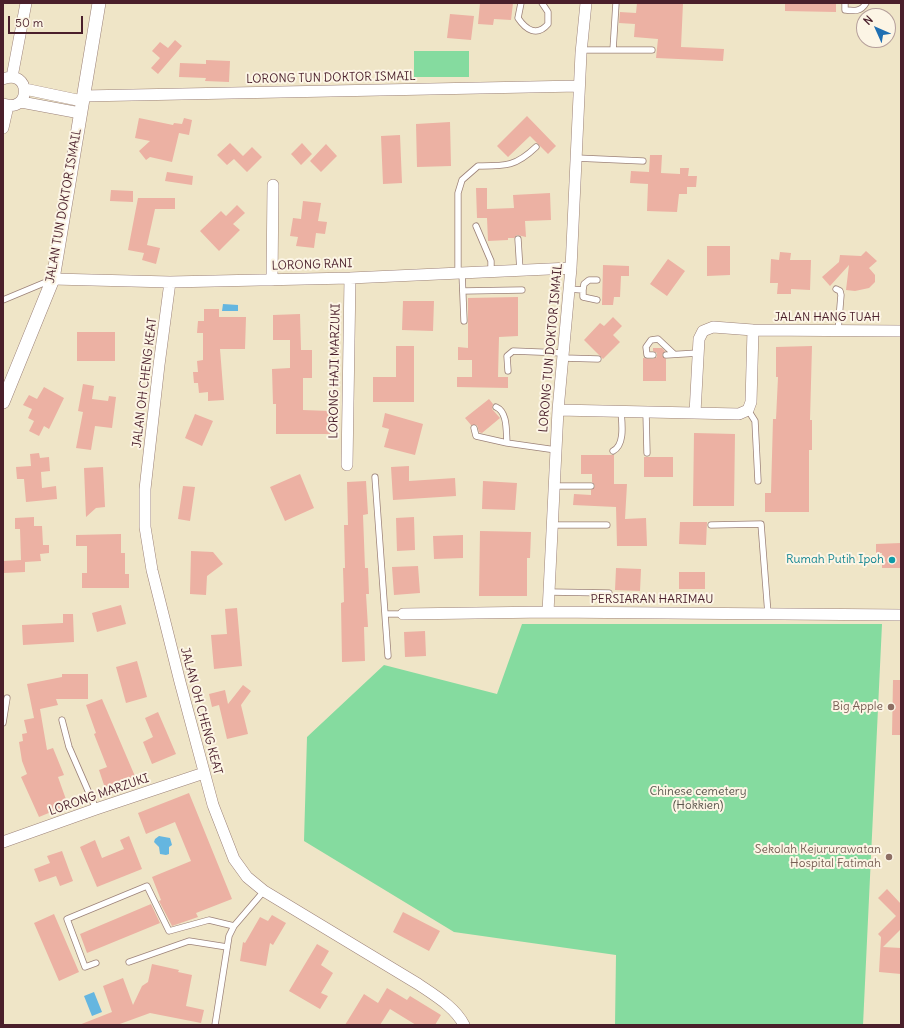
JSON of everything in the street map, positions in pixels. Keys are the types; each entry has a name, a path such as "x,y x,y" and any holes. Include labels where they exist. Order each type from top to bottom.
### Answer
{"street":[{"path":"21,102 25,94 25,89 20,81 8,78 26,3"},
{"name":"JALAN TUN DOKTOR ISMAIL","path":"3,402 53,279 99,3"},
{"name":"LORONG TUN DOKTOR ISMAIL","path":"548,612 558,410 571,268 581,50 586,3"},
{"name":"LORONG TUN DOKTOR ISMAIL","path":"82,103 579,86"},
{"path":"25,89 82,103"},
{"path":"3,128 6,105 13,106 21,102 82,103"},
{"path":"272,280 273,185"},
{"name":"LORONG RANI","path":"53,279 170,282 272,280 571,268"},
{"name":"LORONG HAJI MARZUKI","path":"347,465 350,278"},
{"name":"JALAN OH CHENG KEAT","path":"170,282 145,489 144,528 154,578 204,773 224,838 234,860 247,877 264,891 424,988 442,1001 461,1019 464,1025"},
{"name":"JALAN HANG TUAH","path":"695,413 698,339 703,331 713,327 753,330 901,331"},
{"path":"558,410 739,414 748,410 751,402 753,330"},
{"name":"PERSIARAN HARIMAU","path":"403,614 548,612 901,615"},
{"name":"LORONG MARZUKI","path":"3,842 204,773"}],"lane":[{"path":"521,3 518,18 525,28 534,32 543,30 548,24 548,12 542,3"},
{"path":"613,50 616,3"},
{"path":"845,3 845,10 858,11 863,8 866,3"},
{"path":"581,50 652,50"},
{"path":"464,321 463,291 460,273 458,193 462,180 478,166 501,166 522,160 536,147"},
{"path":"576,158 643,161"},
{"path":"476,226 491,261 491,272"},
{"path":"518,239 520,271"},
{"path":"3,300 53,279"},
{"path":"597,280 589,280 584,284 583,290 583,297 597,300"},
{"path":"569,289 583,290"},
{"path":"836,289 840,291 841,295 838,331"},
{"path":"463,291 522,290"},
{"path":"653,355 647,355 646,346 651,340 658,338 674,354"},
{"path":"508,371 507,356 513,351 598,359"},
{"path":"666,355 698,353"},
{"path":"496,407 500,409 504,415 507,443"},
{"path":"748,410 755,421 758,481"},
{"path":"613,451 618,448 621,443 622,412"},
{"path":"646,412 647,453"},
{"path":"474,428 476,436 507,443 556,450"},
{"path":"375,477 388,656"},
{"path":"554,486 591,486"},
{"path":"711,524 761,524 768,614"},
{"path":"552,525 607,525"},
{"path":"549,592 609,593"},
{"path":"386,614 403,614"},
{"path":"3,723 7,698"},
{"path":"62,720 69,747 96,809"},
{"path":"96,963 85,967 67,919 147,886 169,931 209,920 234,926"},
{"path":"215,1025 229,936 234,926 264,891"},
{"path":"129,962 189,941 227,947"}],"green space":[{"path":"414,51 469,51 469,77 414,77"},
{"name":"Chinese cemetery (Hokkien)","path":"522,624 882,624 863,1025 615,1025 616,955 454,932 304,841 307,737 384,665 497,694"}],"water":[{"path":"223,304 238,305 238,311 222,311"},
{"path":"159,836 170,838 172,845 169,847 169,854 160,854 159,847 154,842"},
{"path":"94,992 102,1012 92,1016 84,996"}],"building":[{"path":"480,3 513,3 511,20 494,19 493,25 478,24"},
{"path":"637,3 683,3 681,47 724,49 723,61 656,58 658,39 634,37 635,24 619,23 620,12 636,13"},
{"path":"785,3 836,3 836,12 785,11"},
{"path":"450,14 474,16 471,40 447,38"},
{"path":"175,40 182,46 158,74 151,68 160,58 152,51 160,42 168,48"},
{"path":"206,60 230,61 229,82 205,81 206,78 179,77 180,63 206,64"},
{"path":"527,116 556,146 548,154 530,136 508,157 497,146"},
{"path":"139,118 173,125 174,123 182,124 184,118 192,120 189,135 179,133 172,162 150,157 146,160 139,151 150,141 135,138"},
{"path":"450,122 451,166 417,167 416,124"},
{"path":"400,135 402,183 383,184 381,136"},
{"path":"230,143 243,156 252,147 262,157 247,172 234,159 227,165 217,155"},
{"path":"302,143 312,154 301,165 291,154"},
{"path":"326,144 337,156 321,172 310,161"},
{"path":"650,155 662,155 661,173 680,174 680,168 689,168 688,176 697,176 696,187 687,187 687,194 679,194 677,212 647,211 648,184 630,183 631,171 649,172"},
{"path":"167,172 193,176 192,185 165,181"},
{"path":"476,188 487,188 487,209 514,208 513,195 550,193 551,220 525,221 526,237 517,235 514,238 508,238 508,240 488,241 487,218 477,218"},
{"path":"111,190 133,191 133,202 110,201"},
{"path":"138,198 175,198 175,209 155,209 147,245 160,248 156,264 142,260 144,253 128,250"},
{"path":"303,201 321,203 318,221 327,222 325,234 316,233 314,248 296,246 298,237 290,236 293,218 301,219"},
{"path":"237,205 245,213 233,224 240,230 219,251 200,231 221,211 226,216"},
{"path":"707,246 730,246 730,275 707,276"},
{"path":"866,251 877,261 869,268 875,275 875,282 869,288 855,291 846,290 849,265 830,286 822,277 839,262 840,255 861,256"},
{"path":"780,252 791,253 790,260 811,260 810,290 791,289 791,294 777,294 778,283 770,283 771,259 779,260"},
{"path":"668,259 685,271 667,296 650,284"},
{"path":"603,265 629,266 629,276 621,276 620,297 614,297 613,305 602,305"},
{"path":"518,297 518,336 499,337 498,377 508,377 508,388 457,387 457,377 472,377 472,360 458,360 458,347 468,348 468,298"},
{"path":"403,301 434,301 433,331 402,330"},
{"path":"204,309 219,309 219,317 246,317 245,349 220,349 224,400 208,401 208,392 199,393 198,383 194,383 193,372 198,372 197,361 203,360 203,333 197,333 198,321 204,321"},
{"path":"300,314 301,350 312,350 312,378 303,378 303,410 330,411 330,434 276,434 276,404 273,404 272,369 290,368 290,340 273,340 273,315"},
{"path":"613,317 622,326 613,335 620,342 603,359 584,340 600,323 604,326"},
{"path":"77,332 115,332 115,361 77,361"},
{"path":"396,346 414,346 414,402 373,402 373,377 396,377"},
{"path":"812,346 810,420 812,420 812,450 809,450 809,512 765,512 765,493 771,493 773,419 776,419 778,377 776,377 776,347"},
{"path":"653,348 662,348 665,351 662,355 666,359 666,381 643,381 643,358 653,359 657,357 657,353 653,351"},
{"path":"83,384 94,386 92,399 108,401 109,396 116,397 112,428 95,426 91,450 76,448 83,412 78,411"},
{"path":"44,387 64,398 49,429 44,426 39,436 29,431 34,421 28,418 32,409 23,405 29,395 37,399"},
{"path":"489,399 493,404 492,409 500,418 482,433 479,432 477,425 471,425 465,418"},
{"path":"385,413 423,424 415,455 384,447 389,429 382,427"},
{"path":"195,414 213,421 202,446 185,438"},
{"path":"694,433 735,434 734,506 693,506"},
{"path":"39,453 40,458 49,457 50,471 41,472 42,488 56,486 57,499 26,502 24,479 17,479 16,467 31,466 30,454"},
{"path":"581,455 614,455 614,484 627,484 625,519 646,518 647,546 617,546 616,507 573,505 574,494 591,495 591,490 595,486 592,482 592,474 581,474"},
{"path":"644,457 673,457 673,477 644,477"},
{"path":"409,466 409,481 455,478 456,496 393,500 391,467"},
{"path":"103,467 105,507 96,508 86,517 84,468"},
{"path":"300,474 314,508 285,521 270,487"},
{"path":"366,481 368,514 363,515 365,568 368,568 369,594 366,594 368,627 364,627 365,661 342,662 341,603 344,602 344,525 348,525 347,482"},
{"path":"483,481 517,483 515,510 482,509"},
{"path":"183,486 195,487 190,521 178,519"},
{"path":"34,517 34,526 42,526 43,545 49,545 49,553 40,554 41,561 25,562 25,572 3,573 3,561 21,560 20,529 15,529 15,518"},
{"path":"414,517 415,550 397,551 396,518"},
{"path":"680,522 707,522 706,545 679,544"},
{"path":"480,531 531,532 530,558 527,558 527,596 479,596"},
{"path":"121,534 121,553 125,553 125,574 129,574 129,588 82,588 82,573 87,573 87,546 76,546 76,535"},
{"path":"463,535 463,558 434,559 433,536"},
{"name":"Rumah Putih Ipoh","path":"901,543 901,568 882,568 882,553 876,553 876,544"},
{"path":"191,551 213,552 223,564 207,576 206,595 190,594"},
{"path":"418,566 420,593 394,595 392,567"},
{"path":"616,568 641,569 640,591 615,590"},
{"path":"679,572 705,572 705,589 679,589"},
{"path":"121,605 126,624 97,632 92,613"},
{"path":"237,608 242,666 214,669 211,635 227,634 225,609"},
{"path":"63,614 73,614 74,642 23,645 22,625 63,623"},
{"path":"425,631 426,656 405,657 404,632"},
{"path":"137,661 147,697 126,703 116,667"},
{"path":"62,674 88,674 88,699 56,699 58,705 40,709 47,750 53,748 64,775 58,777 68,805 39,817 21,777 27,774 22,761 19,742 23,741 22,734 27,733 24,720 34,718 27,684 62,677"},
{"path":"893,680 901,680 901,735 892,735"},
{"path":"243,685 251,691 241,705 248,734 227,739 219,705 212,707 209,694 225,690 228,704"},
{"path":"102,699 137,781 106,791 99,770 107,767 94,734 96,733 86,705"},
{"path":"158,712 176,754 152,764 143,742 153,737 145,718"},
{"path":"189,793 232,899 196,913 198,917 172,926 159,901 161,900 152,877 191,861 175,822 146,834 138,813"},
{"path":"129,836 142,869 97,887 80,847 95,840 102,858 124,849 120,840"},
{"path":"62,851 73,881 60,886 56,876 39,882 34,869 50,863 47,856"},
{"path":"887,889 901,904 901,929 883,947 901,948 901,974 879,972 881,937 878,934 896,916 878,898"},
{"path":"151,904 160,923 87,953 80,934"},
{"path":"403,912 440,931 429,951 393,932"},
{"path":"54,914 79,972 59,981 34,923"},
{"path":"272,915 286,923 273,945 270,943 266,966 240,961 243,942 245,943 260,917 268,921"},
{"path":"317,944 329,951 321,965 333,973 321,993 328,996 320,1009 289,991"},
{"path":"152,964 179,970 178,972 192,975 186,1006 204,1010 201,1023 150,1013 117,1025 79,1025 112,1012 103,986 123,978 133,1005 142,986 148,982"},
{"path":"387,988 407,1000 410,996 441,1015 435,1025 416,1025 390,1009 380,1025 345,1025 364,994 378,1003"}],"place":[{"name":"Rumah Putih Ipoh","path":"892,560"},
{"name":"Big Apple","path":"891,707"},
{"name":"Sekolah Kejururawatan Hospital Fatimah","path":"889,857"}]}
